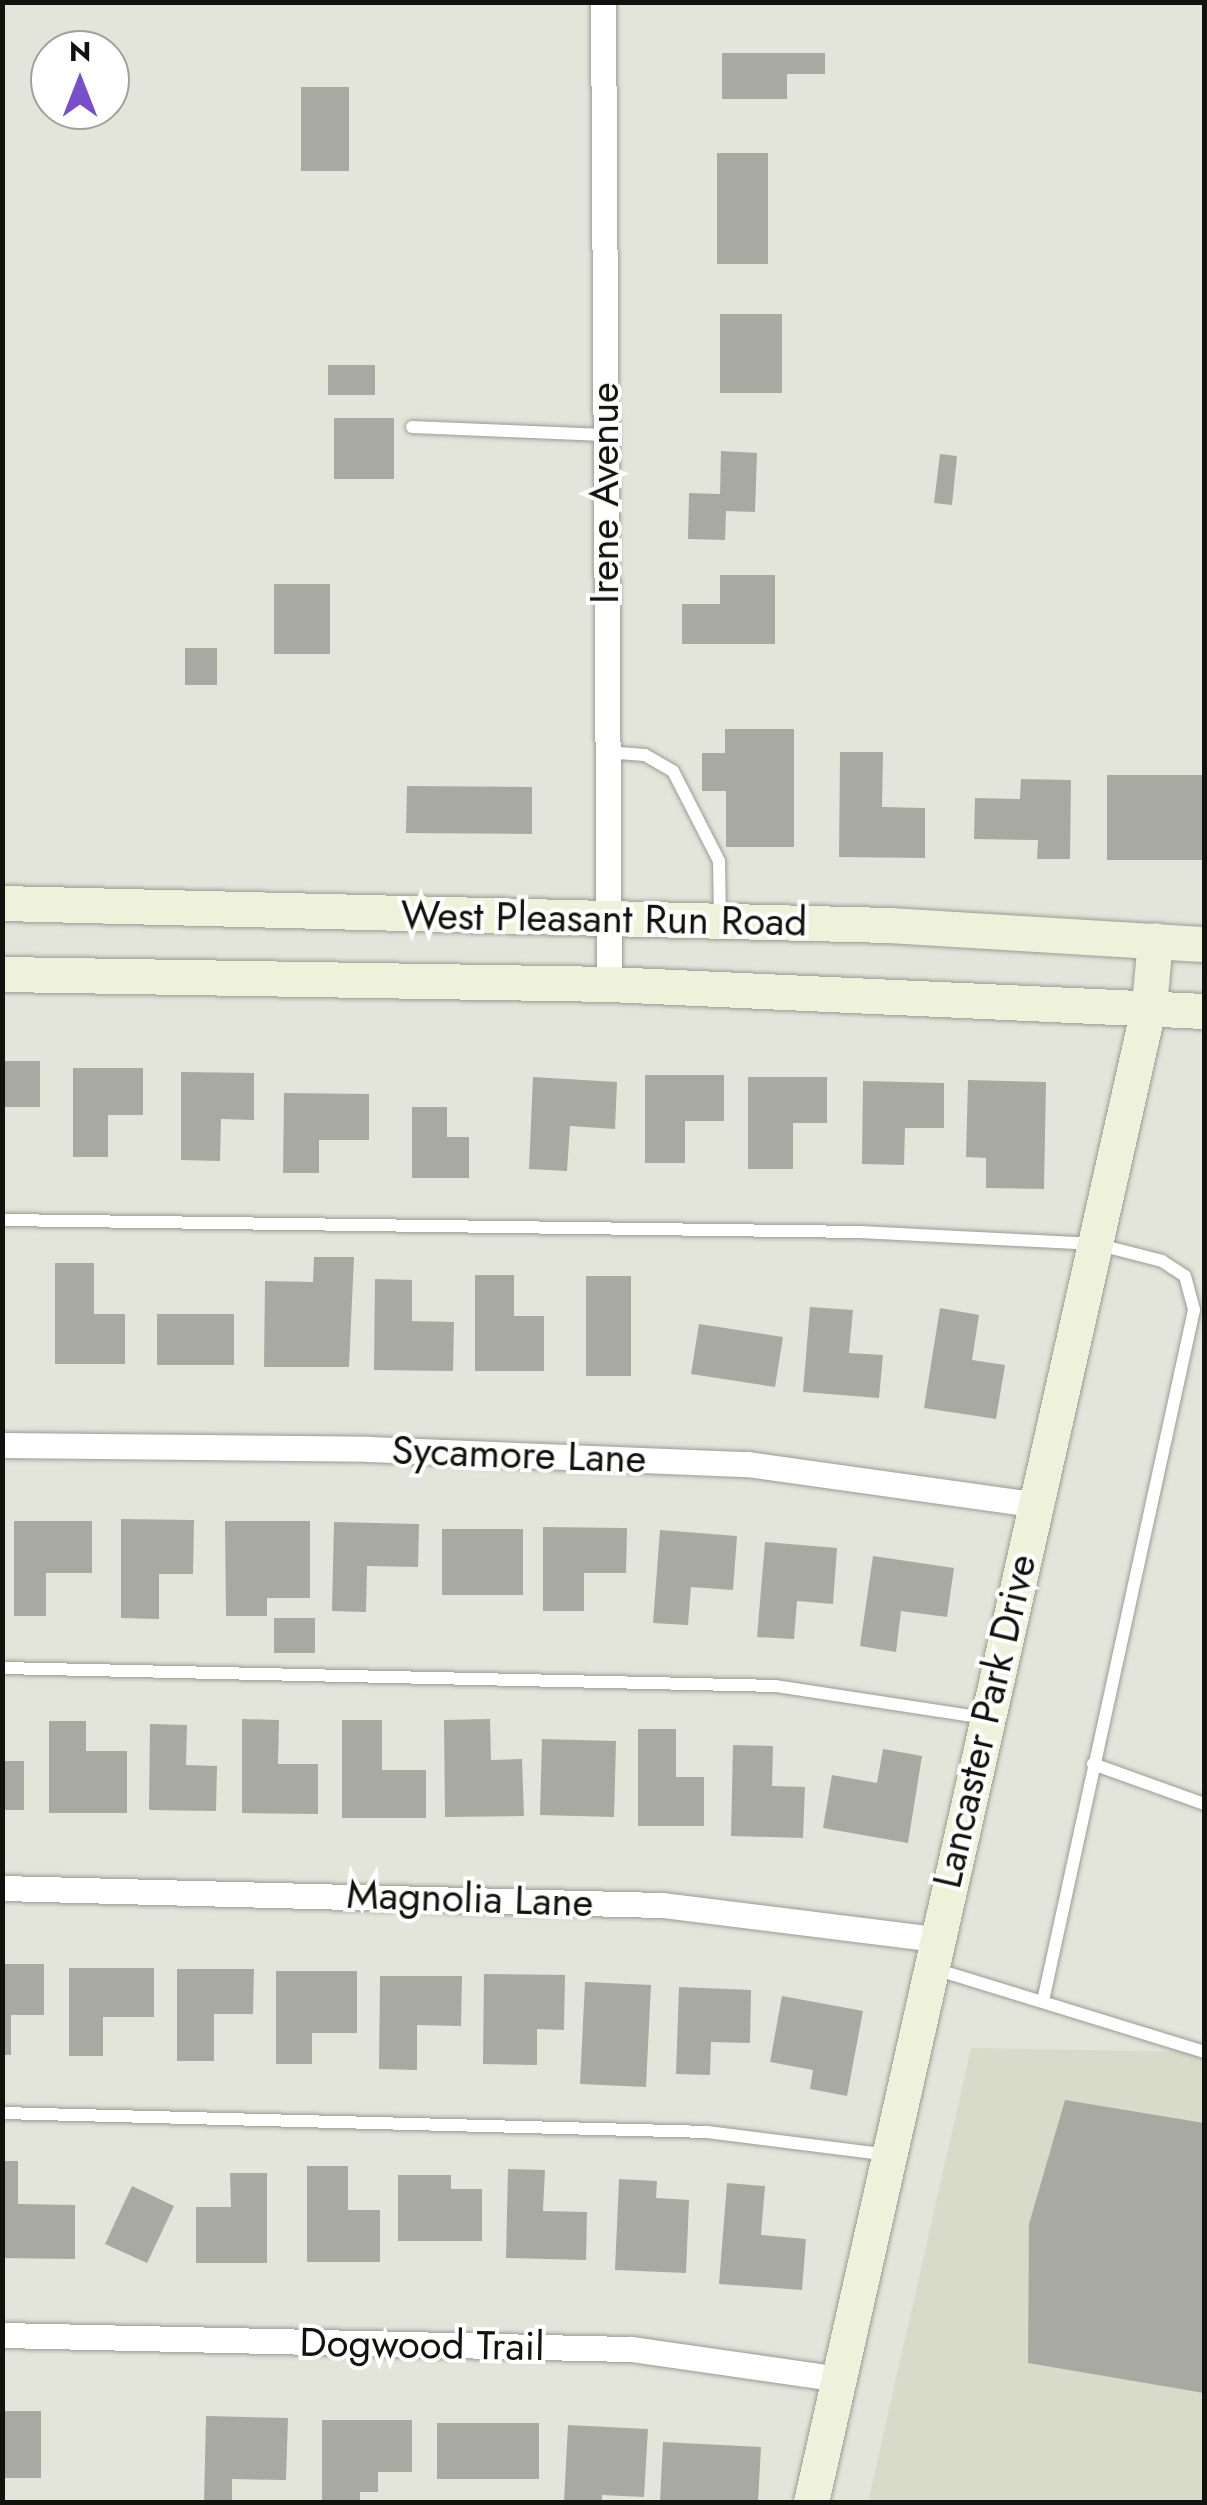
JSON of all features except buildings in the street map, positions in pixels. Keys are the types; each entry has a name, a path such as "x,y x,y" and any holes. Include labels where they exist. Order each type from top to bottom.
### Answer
{"main road":[{"name":"West Pleasant Run Road","path":"2,903 720,920 1204,944"},
{"name":"Lancaster Park Drive","path":"811,2502 892,2155 932,1953 1033,1504 1096,1244 1148,1005 1155,940"},
{"name":"West Pleasant Run Road","path":"2,974 609,984 1148,1005 1204,1011"}],"street":[{"name":"Irene Avenue","path":"603,2 609,984"},
{"name":"Sycamore Lane","path":"2,1445 369,1448 728,1463 1033,1504"},
{"name":"Magnolia Lane","path":"2,1888 662,1905 932,1953"},
{"name":"Dogwood Trail","path":"2,2335 630,2349 839,2379"}],"lane":[{"path":"412,427 604,434"},
{"path":"605,752 645,755 673,771 719,861 720,920"},
{"path":"2,1220 860,1232 1096,1244 1162,1261 1185,1276 1194,1310 1043,2002"},
{"path":"2,1668 776,1686 985,1718"},
{"path":"1093,1764 1204,1804"},
{"path":"932,1953 1043,2002 1204,2052"},
{"path":"2,2113 707,2132 892,2155"}],"shaded area":[{"path":"971,2048 1204,2052 1204,2502 868,2502"}]}
